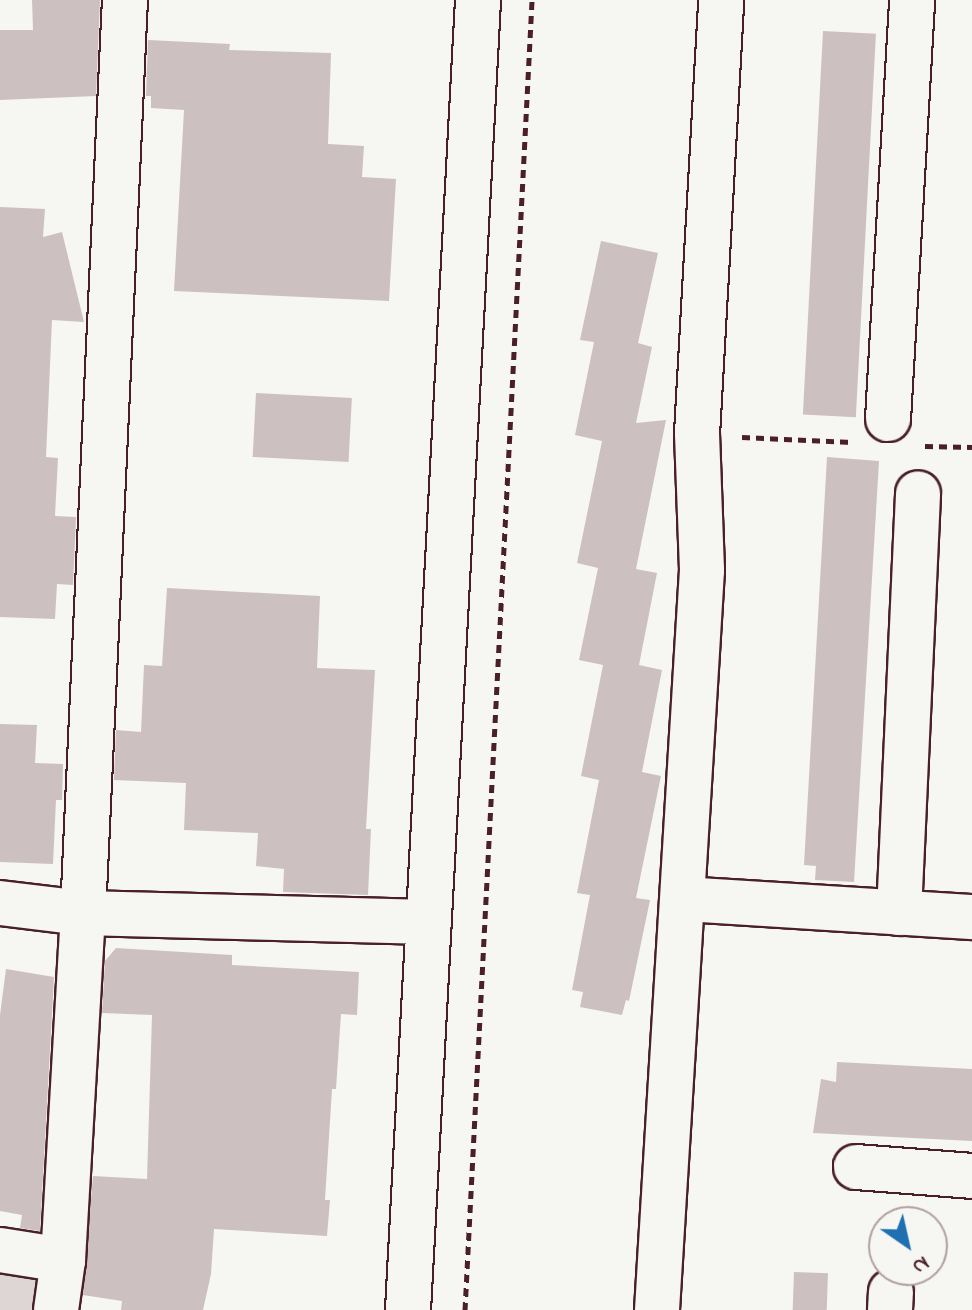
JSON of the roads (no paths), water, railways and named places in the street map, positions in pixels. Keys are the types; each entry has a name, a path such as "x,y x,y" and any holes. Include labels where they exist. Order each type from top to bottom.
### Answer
{"street":[{"path":"56,1310 63,1260 83,913 125,0"},
{"path":"408,1310 478,0"},
{"path":"657,1310 702,570 697,434 721,0"},
{"path":"888,436 912,0"},
{"path":"899,913 918,493"},
{"path":"684,899 972,917"},
{"path":"0,903 83,913 429,922"},
{"path":"856,1167 972,1176"},
{"path":"0,1250 63,1260"}]}
